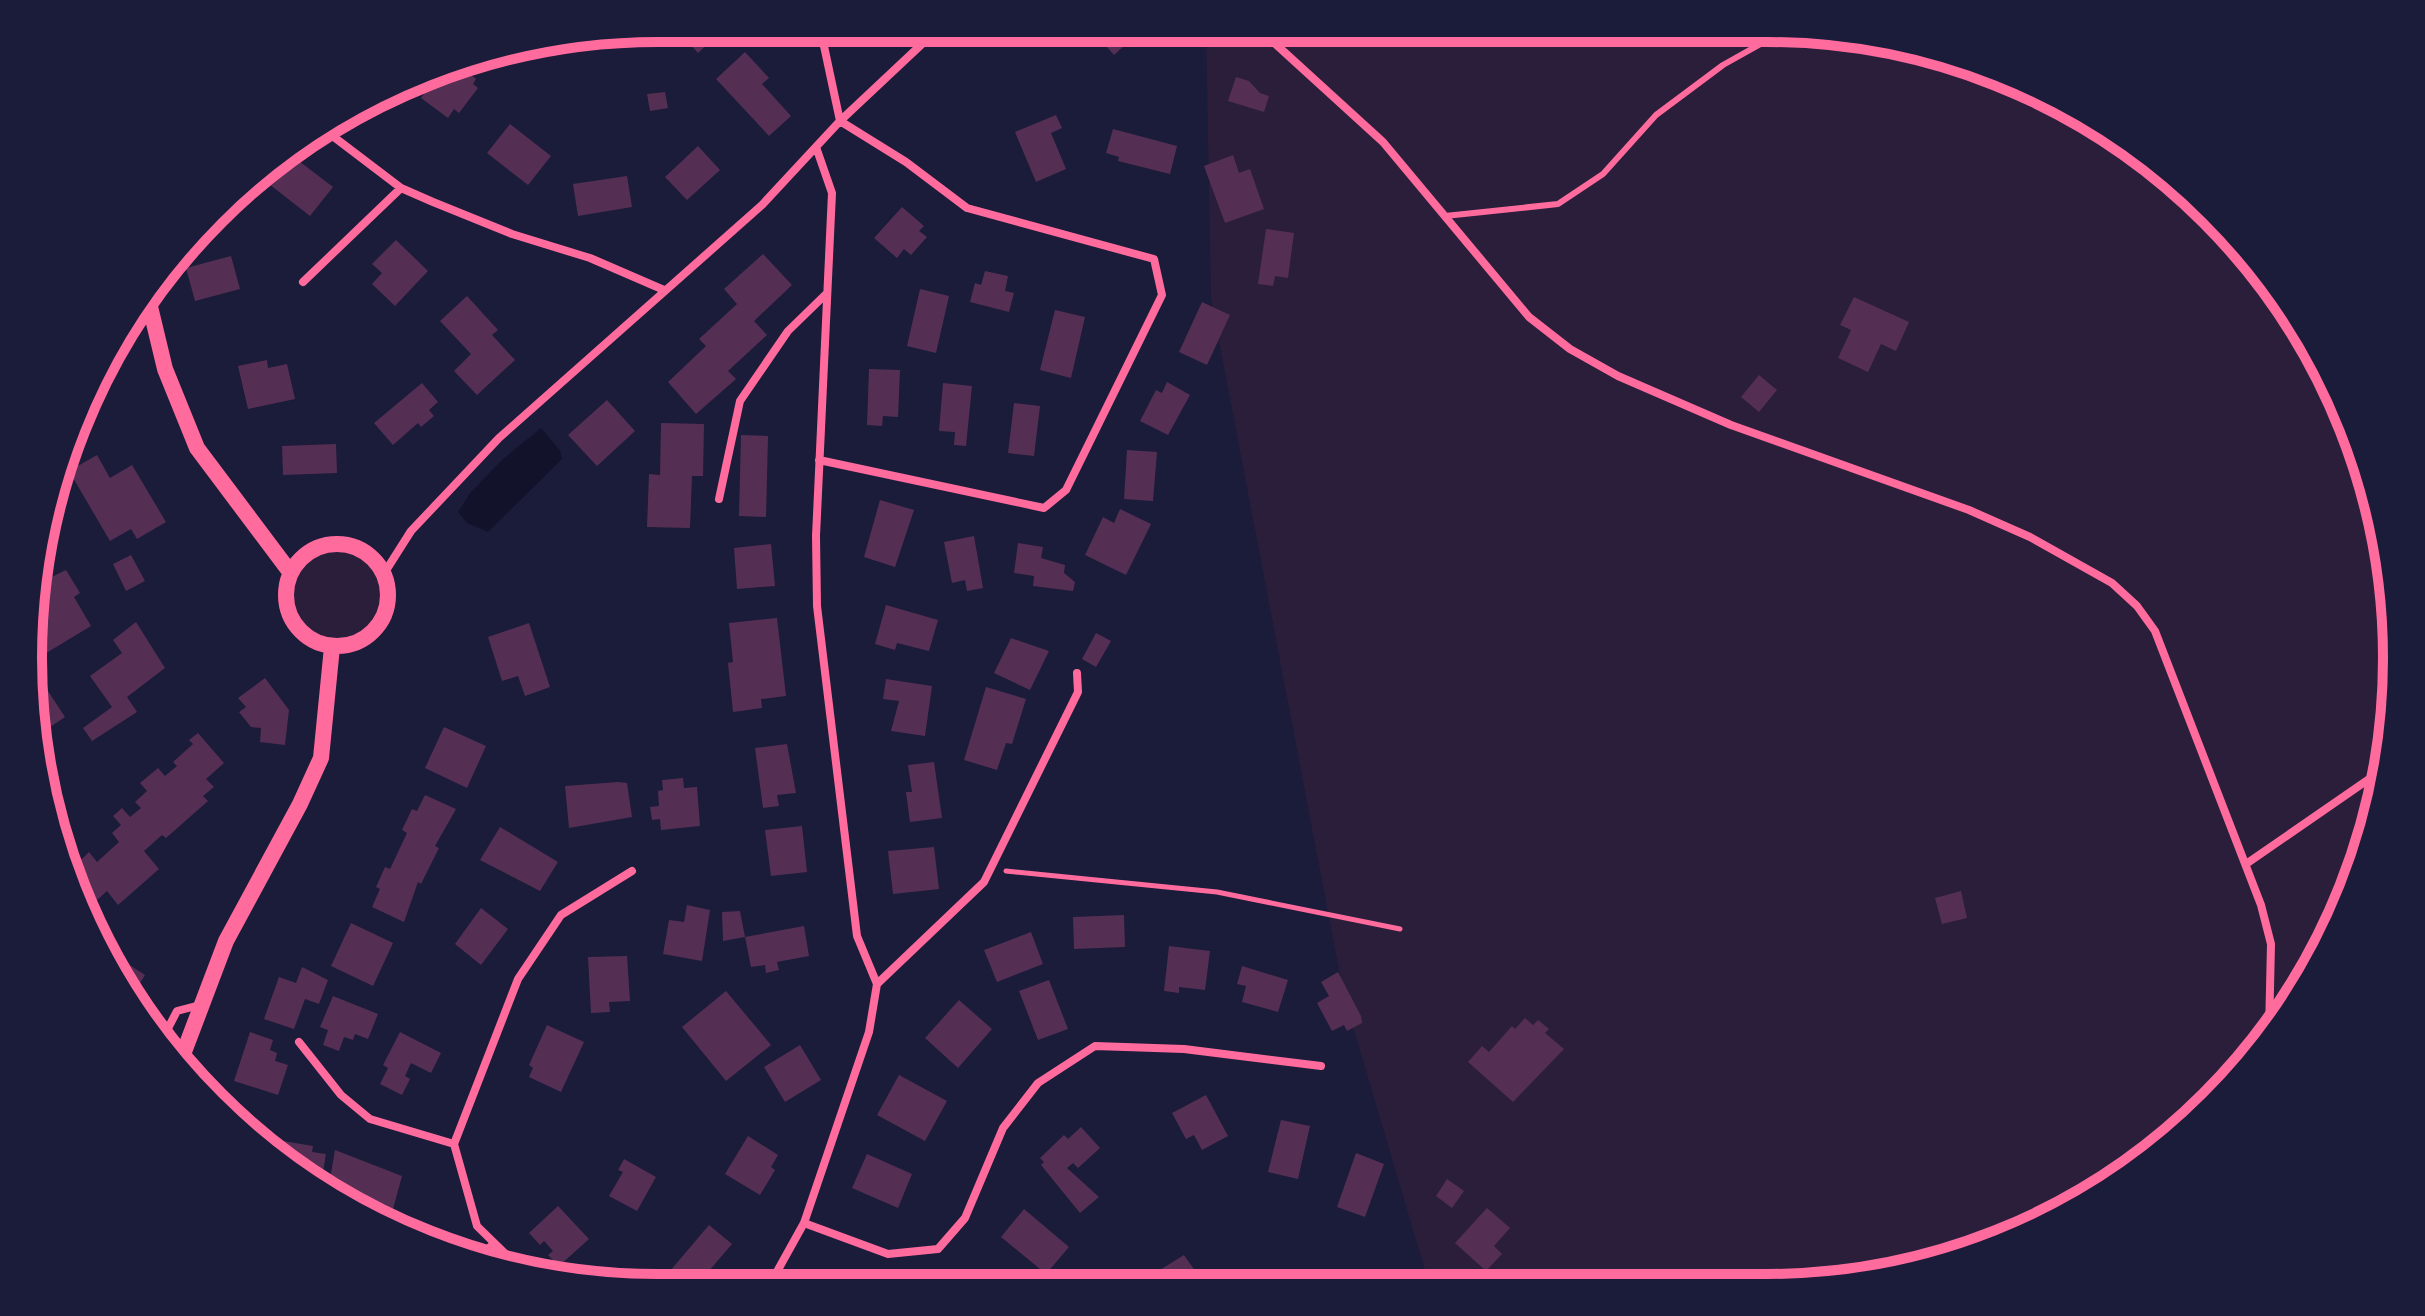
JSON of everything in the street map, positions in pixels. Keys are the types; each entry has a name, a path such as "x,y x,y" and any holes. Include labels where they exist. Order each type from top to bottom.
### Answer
{"main road":[{"path":"151,309 165,369 197,448 290,572"},
{"path":"326,544 349,544 370,554 385,572 390,599 380,625 359,643 332,647 310,640 294,624 285,598 290,572 305,554 326,544"},
{"path":"184,1051 226,941 300,804 321,758 332,647"}],"street":[{"path":"819,460 1044,508 1066,490 1162,295 1154,259 967,208 906,162 840,121 821,42"},
{"path":"385,572 411,531 499,438 762,205 840,121 924,42"},
{"path":"1273,42 1383,142 1529,317 1570,349 1618,376 1731,425 1969,510 2043,544 2112,583 2137,606 2155,631 2246,864 2271,944 2269,1014"},
{"path":"332,136 401,188 512,234 590,258 664,290"},
{"path":"776,1274 804,1223 869,1032 877,984 857,936 817,606 819,460 832,193 816,147"},
{"path":"303,282 401,188"},
{"path":"719,499 740,401 788,331 825,295"},
{"path":"877,984 984,882 1078,692 1077,673"},
{"path":"2246,864 2371,778"},
{"path":"503,1254 477,1226 454,1144 518,979 561,915 632,871"},
{"path":"167,1030 177,1011 200,1005"},
{"path":"299,1042 341,1095 370,1119 454,1144"},
{"path":"804,1223 888,1254 938,1249 965,1218 1003,1128 1038,1083 1095,1046 1184,1049 1321,1066"},
{"path":"488,1250 492,1245"}],"lane":[{"path":"1445,216 1558,204 1603,174 1656,115 1723,65 1764,42"}],"path":[{"path":"991,869 1217,892 1368,919 1400,929"}],"shaded area":[{"path":"1206,42 1767,42 1847,47 1926,63 2003,89 2109,146 2142,169 2203,222 2256,283 2279,316 2336,422 2362,499 2371,538 2382,618 2383,658 2378,738 2371,778 2362,817 2336,894 2279,1000 2256,1033 2203,1094 2142,1147 2075,1191 2003,1227 1965,1241 1887,1262 1807,1273 1426,1274 1344,996 1211,299"},
{"path":"541,428 560,451 562,459 488,532 467,523 458,512 471,492 503,459"},
{"path":"337,544 357,547 380,566 385,575 388,595 385,615 366,638 357,643 337,646 317,643 294,624 289,615 286,595 289,575 308,552 317,547"}],"building":[{"path":"688,42 710,42 698,53"},
{"path":"1102,42 1128,42 1114,55"},
{"path":"745,52 769,78 762,84 791,116 769,136 716,79"},
{"path":"468,73 476,79 473,84 478,88 459,113 454,109 448,118 421,98 430,86 460,75"},
{"path":"1236,77 1249,81 1260,93 1269,96 1264,112 1228,101"},
{"path":"665,92 668,108 650,111 647,94"},
{"path":"1056,115 1062,128 1051,133 1066,169 1036,182 1015,132"},
{"path":"510,124 551,156 528,185 487,153"},
{"path":"1113,129 1177,146 1170,174 1118,161 1119,157 1106,153"},
{"path":"698,146 720,170 687,200 665,177"},
{"path":"1233,155 1239,173 1250,169 1264,209 1225,223 1204,166"},
{"path":"297,159 333,187 310,216 269,184"},
{"path":"627,176 632,207 578,216 573,184"},
{"path":"902,207 924,226 919,231 927,237 911,255 904,249 897,258 874,238"},
{"path":"1266,229 1294,233 1288,278 1275,276 1273,286 1258,284"},
{"path":"396,240 428,271 395,306 372,284 382,273 372,264"},
{"path":"763,254 792,285 754,321 767,335 728,371 736,379 696,414 668,382 706,346 699,339 737,304 724,289"},
{"path":"231,256 240,289 195,301 186,268"},
{"path":"985,271 1008,276 1005,291 1014,293 1009,312 970,302 975,283 981,285"},
{"path":"920,289 949,296 936,353 907,346"},
{"path":"467,296 498,330 492,335 515,360 477,395 454,371 471,354 440,321"},
{"path":"1854,297 1909,322 1896,351 1881,344 1868,372 1838,358 1851,330 1840,325"},
{"path":"1202,302 1230,315 1207,365 1179,352"},
{"path":"1055,310 1085,317 1071,378 1040,370"},
{"path":"267,360 268,368 287,364 295,399 248,409 238,366"},
{"path":"869,369 900,370 898,417 883,416 882,426 867,425"},
{"path":"1759,375 1777,390 1759,412 1741,397"},
{"path":"1167,382 1190,395 1168,435 1140,421 1156,390 1162,393"},
{"path":"422,383 438,402 429,410 434,416 421,427 418,423 393,445 374,423"},
{"path":"943,383 972,386 966,446 954,445 955,432 939,431"},
{"path":"607,400 635,431 597,466 568,435"},
{"path":"1014,403 1040,406 1034,456 1008,453"},
{"path":"661,423 704,424 703,476 692,476 690,528 647,527 649,474 660,475"},
{"path":"741,435 768,436 766,517 739,516"},
{"path":"336,444 337,473 283,475 282,446"},
{"path":"1127,450 1157,452 1153,501 1124,499"},
{"path":"97,455 110,478 132,465 166,522 137,539 131,529 110,541 71,474 72,469"},
{"path":"880,500 914,510 895,567 864,557"},
{"path":"1120,509 1151,524 1126,575 1085,555 1103,517 1114,523"},
{"path":"974,536 983,588 967,591 965,580 952,583 944,542"},
{"path":"1018,543 1043,547 1041,558 1065,565 1064,573 1075,582 1073,591 1033,586 1034,576 1014,573"},
{"path":"771,544 775,586 737,589 734,548"},
{"path":"131,555 145,581 126,591 113,564"},
{"path":"66,570 80,593 74,597 91,626 42,656 43,618 47,579"},
{"path":"886,605 938,620 929,651 897,643 895,650 875,644"},
{"path":"777,618 786,696 761,699 762,708 733,712 728,663 733,662 729,623"},
{"path":"136,622 165,668 127,697 137,712 92,741 83,728 112,707 90,676 122,653 113,640"},
{"path":"529,623 550,687 525,696 518,676 502,681 488,637"},
{"path":"1096,633 1111,641 1096,667 1082,659"},
{"path":"1011,638 1049,651 1030,690 994,673"},
{"path":"265,678 289,710 285,745 260,742 261,728 251,727 239,712 246,707 238,698"},
{"path":"886,679 932,686 925,736 891,731 899,701 883,699"},
{"path":"986,687 1026,699 1012,744 1006,743 997,770 964,760"},
{"path":"48,691 65,717 46,730 43,698"},
{"path":"444,727 486,746 467,788 425,768"},
{"path":"198,733 224,763 206,779 214,787 203,796 208,801 166,838 162,835 144,851 159,869 118,905 107,891 93,903 74,851 81,860 89,852 97,862 119,842 112,833 121,825 113,816 122,808 130,817 141,808 135,802 147,791 140,783 158,768 165,776 177,766 173,762 193,744 189,740"},
{"path":"787,744 796,793 777,795 779,806 763,808 755,748"},
{"path":"934,762 942,818 910,822 906,792 912,792 908,765"},
{"path":"683,778 684,788 697,787 700,826 661,830 660,819 652,820 650,807 659,806 658,791 663,790 662,780"},
{"path":"627,783 632,817 569,828 565,786"},
{"path":"425,795 456,809 435,846 439,848 421,884 418,882 404,922 372,907 385,867 390,869 407,833 402,830 412,809 417,811"},
{"path":"802,826 807,872 771,876 765,830"},
{"path":"500,827 558,862 540,891 480,860"},
{"path":"934,847 939,889 893,894 888,851"},
{"path":"1961,891 1967,918 1942,924 1935,898"},
{"path":"687,905 710,910 702,961 663,954 669,920 684,922"},
{"path":"481,908 508,929 481,965 455,944"},
{"path":"740,911 745,937 723,941 722,912"},
{"path":"1124,915 1125,947 1074,949 1073,917"},
{"path":"351,923 393,943 373,986 331,966"},
{"path":"804,926 809,956 777,962 779,970 766,973 765,965 751,967 745,937"},
{"path":"1031,932 1043,964 997,982 984,950"},
{"path":"1169,946 1210,951 1205,990 1179,987 1179,993 1164,991"},
{"path":"627,956 630,1001 609,1002 610,1012 591,1013 588,957"},
{"path":"128,964 145,975 138,987 126,967"},
{"path":"1242,966 1288,980 1278,1012 1242,1002 1246,986 1237,984"},
{"path":"302,967 328,980 319,1004 305,999 294,1029 264,1019 279,977 296,983"},
{"path":"1338,972 1361,1016 1362,1023 1347,1031 1344,1025 1332,1031 1317,1003 1329,996 1321,982"},
{"path":"1049,980 1068,1029 1038,1040 1019,991"},
{"path":"726,991 771,1045 726,1081 682,1027"},
{"path":"333,996 378,1014 368,1039 355,1034 353,1040 344,1037 339,1051 323,1045 328,1030 320,1027"},
{"path":"959,1000 992,1029 958,1068 925,1038"},
{"path":"1525,1018 1533,1025 1538,1020 1549,1029 1545,1033 1564,1049 1513,1102 1468,1062 1482,1046 1489,1052 1512,1026 1515,1029"},
{"path":"547,1025 584,1042 561,1092 529,1077 533,1068 529,1065"},
{"path":"250,1032 273,1040 270,1050 277,1053 275,1061 288,1065 278,1095 234,1081"},
{"path":"400,1032 441,1053 431,1073 411,1063 405,1076 410,1079 402,1095 380,1084 388,1068 383,1065"},
{"path":"800,1045 821,1080 785,1102 764,1067"},
{"path":"899,1075 947,1101 925,1141 877,1115"},
{"path":"1206,1095 1228,1136 1202,1150 1194,1135 1186,1139 1172,1113"},
{"path":"1281,1120 1310,1126 1298,1179 1268,1172"},
{"path":"1081,1127 1100,1148 1078,1168 1073,1163 1067,1168 1099,1197 1080,1213 1041,1165 1044,1162 1040,1158 1064,1135 1068,1139"},
{"path":"748,1136 778,1155 771,1167 775,1170 760,1195 725,1174"},
{"path":"283,1141 313,1146 312,1152 326,1154 323,1174 316,1170 282,1146"},
{"path":"335,1150 402,1176 393,1209 359,1196 330,1179"},
{"path":"1356,1153 1384,1164 1365,1217 1337,1207"},
{"path":"867,1154 912,1174 898,1208 852,1188"},
{"path":"624,1159 656,1177 637,1211 609,1196 623,1172 618,1170"},
{"path":"1447,1179 1464,1191 1452,1208 1436,1196"},
{"path":"558,1206 589,1239 559,1266 548,1255 553,1251 544,1241 540,1245 529,1233"},
{"path":"1487,1208 1510,1228 1494,1246 1502,1254 1486,1271 1455,1243"},
{"path":"1024,1209 1069,1247 1046,1274 1001,1237"},
{"path":"709,1225 732,1244 706,1274 674,1274 670,1271"},
{"path":"1184,1255 1197,1274 1156,1274"}]}
